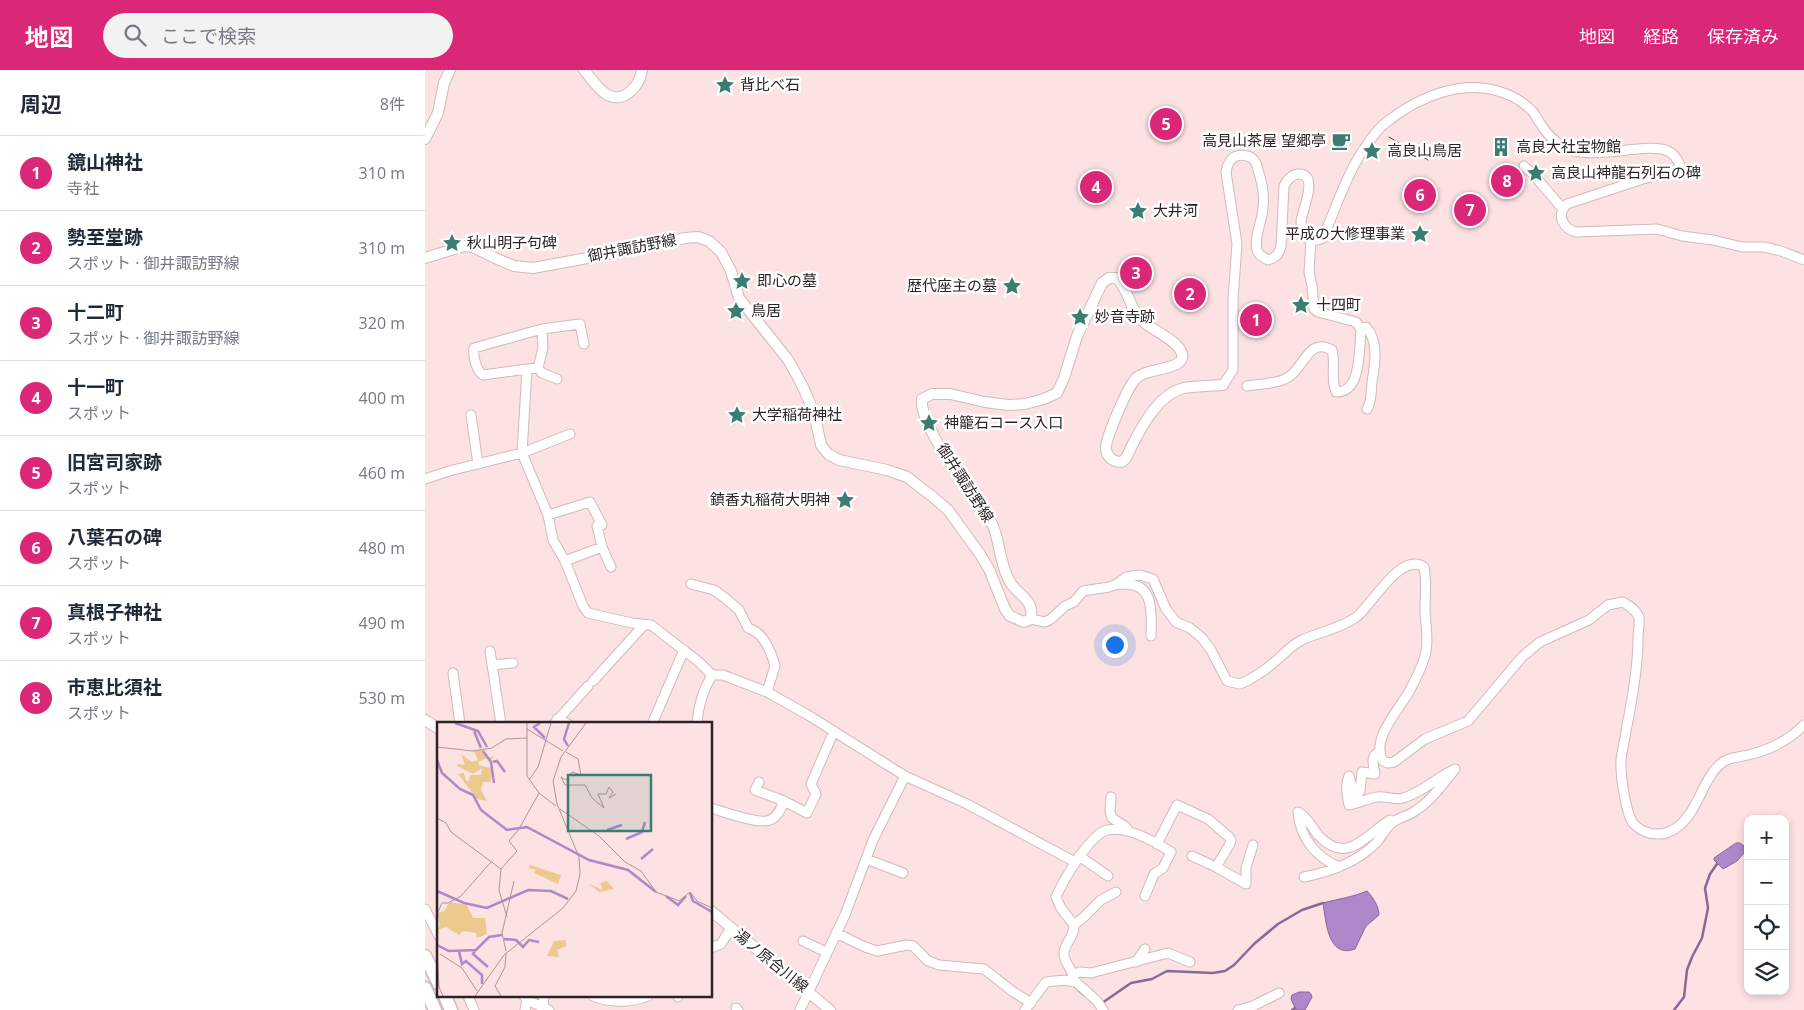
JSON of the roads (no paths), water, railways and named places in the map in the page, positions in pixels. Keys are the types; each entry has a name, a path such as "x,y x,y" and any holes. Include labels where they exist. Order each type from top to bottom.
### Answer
{"highway":[{"path":"425,956 437,980"},
{"path":"425,988 435,1010"},
{"path":"446,998 451,1010"}],"main road":[{"path":"425,139 438,113 444,83 450,70"},
{"path":"584,70 607,95 619,97 629,93 636,87 641,79 642,70"},
{"name":"御井諏訪野線","path":"425,258 464,246 473,247 515,266 533,268 685,238 698,237 709,241 721,252 731,271 739,298 789,360 803,386 813,413 821,445 828,454 839,460 887,470 907,477 933,497 947,510 980,554 989,569 1005,609 1010,616 1024,622 1031,619 1032,610 1030,604 1010,583 1002,565 993,525 962,482 926,421 921,407 922,399 932,394 950,394 1008,405 1025,404 1044,399 1057,392 1064,378 1077,336 1102,283 1109,278 1117,278 1123,284 1133,311 1146,324 1179,346 1183,359 1180,363 1169,367 1147,371 1133,382 1105,447 1110,459 1115,462 1122,462 1126,458 1157,405 1168,394 1183,388 1223,385"},
{"path":"425,720 437,728"},
{"name":"湯ノ原合川線","path":"713,913 830,1010"}],"street":[{"path":"1223,385 1233,370 1233,300 1237,244 1226,172 1228,162 1233,157 1241,155 1251,157 1257,164 1264,187 1263,208 1257,244 1258,251 1262,257 1268,260 1276,257 1280,252 1283,186 1289,178 1297,174 1308,178 1310,185 1301,221 1304,236 1311,240 1323,238 1361,153 1382,126 1409,107 1448,90 1466,87 1485,88 1510,95 1532,111 1547,134 1560,145 1574,151 1592,153 1652,148 1667,150 1677,158 1680,165 1676,170 1567,204 1562,208 1561,216 1563,225 1570,231 1657,229 1682,236 1713,240 1741,247 1764,247 1804,260"},
{"path":"1524,166 1562,208"},
{"path":"1247,386 1284,380 1293,374 1313,348 1326,346 1332,350 1334,357 1333,386 1335,392 1343,392 1349,389 1354,382 1361,329 1356,322 1318,312 1314,309 1309,272 1311,240"},
{"path":"538,368 483,375 479,372 473,354 474,348 543,329 580,324 584,344"},
{"path":"1361,329 1366,327 1370,332 1375,349 1370,404 1367,409"},
{"path":"543,329 543,348 538,368 542,374 557,379"},
{"path":"527,369 522,453 548,515 553,540 565,561 583,606 588,613 615,620 651,625 699,662 712,676 728,677 767,692 800,710 905,776 967,804 1108,876"},
{"path":"471,415 478,464"},
{"path":"425,479 449,471 522,453 570,434"},
{"path":"548,515 590,502 603,524 597,526 602,547 611,566"},
{"path":"565,561 602,547"},
{"path":"1117,584 1126,577 1140,575 1153,579 1166,609 1176,622 1190,628 1202,638 1211,650 1227,681 1240,684 1258,675 1279,659 1289,648 1302,640 1357,617 1392,576 1401,569 1413,565 1424,567 1426,651 1422,665 1409,690 1385,728 1380,744 1380,756 1385,762 1394,762 1425,739 1468,721 1522,657 1540,642 1589,620 1608,605 1623,602 1634,609 1639,617 1634,682 1621,761 1626,801 1632,822 1639,829 1649,833 1670,832 1689,816 1713,774 1729,758 1749,755 1776,746 1787,740 1804,725"},
{"path":"691,584 714,590 739,610 747,628 754,629 760,634 775,666 767,692"},
{"path":"1031,619 1045,622 1051,619 1065,606 1074,602 1083,591 1117,584 1134,585 1145,592 1150,601 1151,636"},
{"path":"555,721 644,625"},
{"path":"653,722 684,650"},
{"path":"490,651 501,722"},
{"path":"492,665 513,663"},
{"path":"453,673 460,722"},
{"path":"697,722 700,704 706,686 712,676"},
{"path":"759,782 755,790 785,801 807,813 816,794 811,784 834,731"},
{"path":"1375,774 1373,758 1380,751"},
{"path":"1375,774 1385,762"},
{"path":"1339,867 1326,861 1315,852 1299,825 1298,812 1302,814 1318,835 1331,846 1339,849 1356,845 1390,820 1413,813 1421,807 1455,770 1444,774 1421,790 1404,798 1395,799 1377,796 1349,805 1346,794 1349,776 1355,798 1360,791 1362,772 1375,774"},
{"path":"800,1010 826,952 837,933 873,840 905,776"},
{"path":"1111,798 1110,812 1112,818 1129,831"},
{"path":"713,809 763,822 772,820 779,813 785,801"},
{"path":"1157,844 1177,805 1208,819 1231,840 1227,851 1216,867"},
{"path":"1304,877 1332,870 1363,853 1376,842 1392,823 1401,817"},
{"path":"1103,1010 1097,1001 1074,978 1064,956 1073,935 1074,925 1061,908 1056,896 1077,859 1101,832 1109,830 1129,831 1171,852 1163,868 1154,874 1145,896"},
{"path":"1192,856 1245,884 1253,845"},
{"path":"866,859 903,873"},
{"path":"1074,925 1084,918 1101,900 1116,892"},
{"path":"425,909 437,932"},
{"path":"713,947 721,944 731,928"},
{"path":"837,933 865,947 877,950 907,945 913,946 928,961 939,965 984,969 1028,1006 1046,982 1074,978 1079,972 1091,973 1168,953 1190,962"},
{"path":"803,941 826,952"},
{"path":"1136,962 1145,949"},
{"path":"1238,1010 1253,1006 1279,993"},
{"path":"469,998 474,1010"},
{"path":"525,1010 525,998 546,1009"},
{"path":"598,998 615,1002 641,998"}],"waterway":[{"path":"1674,1010 1684,997 1687,970 1702,938 1708,908 1705,888 1710,874 1717,864"},
{"path":"1102,1003 1131,983 1152,979 1167,971 1213,973 1225,971 1278,924 1302,910 1323,903"},
{"path":"1074,986 1084,995"}],"tram line":[{"path":"1389,137 1428,160"}],"place":[{"name":"背比べ石","path":"725,85"},
{"name":"旧宮司家跡","path":"1166,124"},
{"name":"高見山茶屋 望郷亭","path":"1341,141"},
{"name":"高良大社宝物館","path":"1501,147"},
{"name":"高良山鳥居","path":"1372,151"},
{"name":"高良山神龍石列石の碑","path":"1536,173"},
{"name":"市恵比須社","path":"1507,181"},
{"name":"十一町","path":"1096,187"},
{"name":"八葉石の碑","path":"1420,195"},
{"name":"真根子神社","path":"1470,210"},
{"name":"大井河","path":"1138,211"},
{"name":"平成の大修理事業","path":"1420,234"},
{"name":"秋山明子句碑","path":"452,243"},
{"name":"十二町","path":"1136,273"},
{"name":"即心の墓","path":"742,281"},
{"name":"歴代座主の墓","path":"1012,286"},
{"name":"勢至堂跡","path":"1190,294"},
{"name":"十四町","path":"1301,305"},
{"name":"鳥居","path":"736,311"},
{"name":"妙音寺跡","path":"1080,317"},
{"name":"鏡山神社","path":"1256,320"},
{"name":"大学稲荷神社","path":"737,415"},
{"name":"神籠石コース入口","path":"929,423"},
{"name":"鎮香丸稲荷大明神","path":"845,500"}]}
